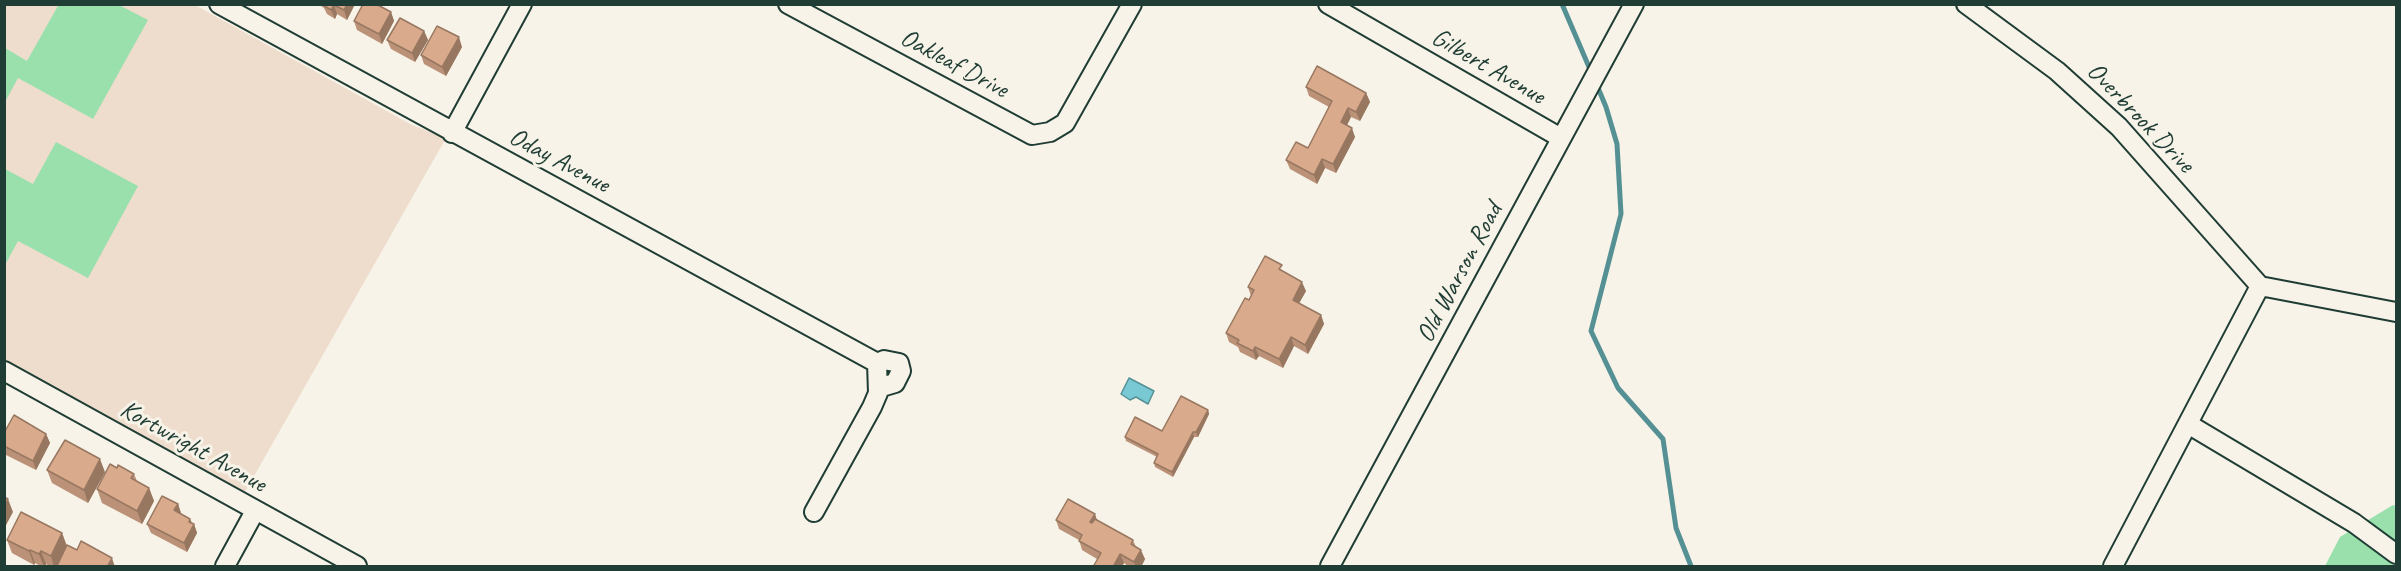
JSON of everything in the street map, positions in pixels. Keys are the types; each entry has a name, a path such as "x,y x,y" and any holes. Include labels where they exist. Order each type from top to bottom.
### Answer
{"street":[{"name":"Oday Avenue","path":"219,4 876,363 878,388 872,407 814,512"},
{"path":"452,133 522,4"},
{"name":"Oakleaf Drive","path":"788,4 1032,135 1050,132 1065,123 1132,4"},
{"name":"Gilbert Avenue","path":"1328,4 1561,138"},
{"name":"Old Warson Road","path":"1330,567 1634,4"},
{"name":"Overbrook Drive","path":"1966,4 2056,70 2119,127 2260,286"},
{"path":"2113,567 2260,286 2397,312"},
{"name":"Kortwright Avenue","path":"4,371 357,567"},
{"path":"2188,424 2354,523 2397,554"},
{"path":"225,567 255,511"}],"shaded area":[{"path":"5,5 195,5 412,125 446,138 245,492 5,360"}],"green space":[{"path":"59,4 119,5 148,20 93,119 18,78 5,102 5,48 27,61"},
{"path":"56,142 138,186 88,278 18,241 5,265 5,169 33,184"},
{"path":"2393,505 2396,506 2396,566 2325,566 2340,537"}],"water":[{"path":"1129,378 1154,391 1148,404 1136,397 1130,400 1121,394"}],"building":[{"path":"324,4 347,4 344,10 334,5 331,10"},
{"path":"363,4 376,4 391,12 379,34 354,21"},
{"path":"400,18 424,31 412,53 387,40"},
{"path":"437,26 459,37 442,67 421,55"},
{"path":"1317,66 1366,93 1356,112 1348,108 1341,122 1352,128 1333,164 1322,159 1314,175 1286,160 1296,142 1308,148 1332,101 1306,87"},
{"path":"1265,256 1282,265 1279,269 1302,282 1293,300 1321,315 1305,345 1291,337 1279,359 1255,347 1253,351 1237,343 1239,340 1226,333 1245,298 1249,300 1254,290 1248,287"},
{"path":"1181,396 1208,410 1196,432 1193,432 1172,472 1154,463 1158,454 1125,437 1135,417 1162,431"},
{"path":"14,415 46,434 33,461 4,446 4,433"},
{"path":"65,440 100,459 84,490 47,470"},
{"path":"110,464 117,468 118,465 134,474 131,478 149,488 137,511 97,489"},
{"path":"162,496 178,504 174,510 190,519 189,522 194,524 184,543 147,524"},
{"path":"1068,499 1095,514 1090,522 1092,523 1095,519 1133,540 1131,544 1141,550 1134,562 1120,554 1114,565 1117,567 1093,567 1101,553 1079,541 1082,535 1056,520"},
{"path":"21,512 62,533 51,556 41,551 39,554 29,551 7,540"},
{"path":"81,541 112,558 107,567 57,566 67,545 77,550"}],"waterway":[{"path":"1562,4 1592,74"},
{"path":"1596,83 1617,144 1621,214 1591,331 1618,388 1663,439 1676,528 1691,566"}]}
